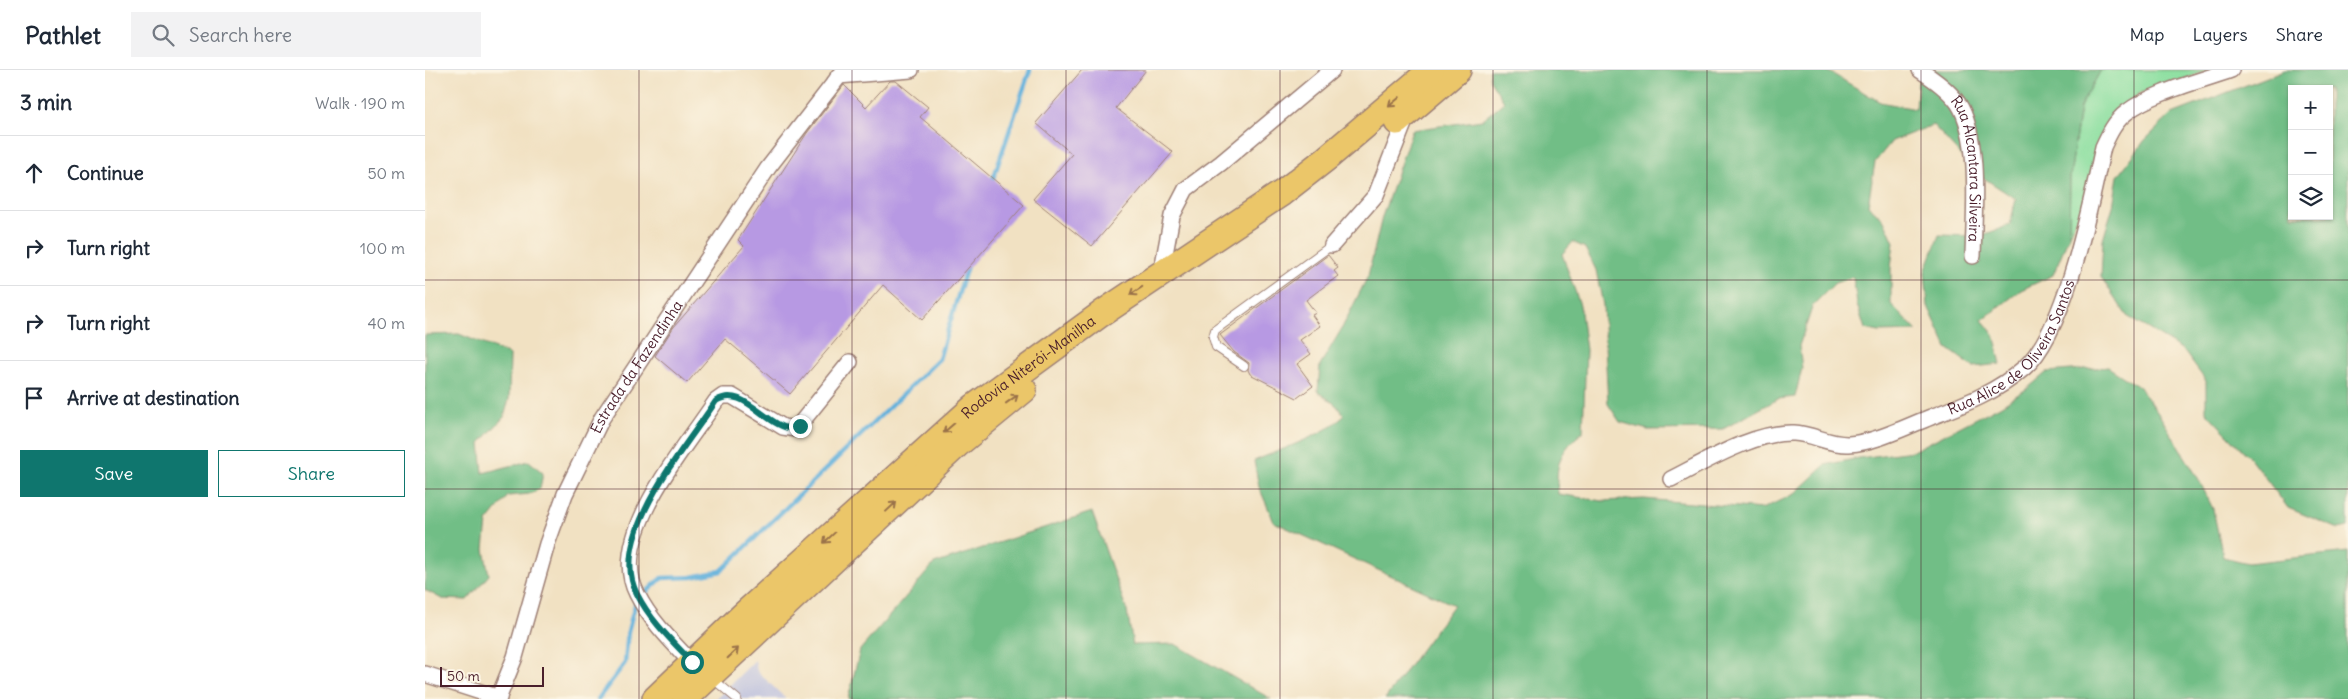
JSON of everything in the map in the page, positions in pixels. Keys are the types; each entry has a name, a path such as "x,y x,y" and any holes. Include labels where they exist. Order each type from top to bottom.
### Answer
{"highway":[{"name":"Rodovia Niterói-Manilha","path":"685,699 701,669 975,406 1101,314 1282,193 1327,158 1431,70"},
{"name":"Rodovia Niterói-Manilha","path":"655,699 701,669 1007,402 1095,339 1270,221 1343,166 1458,70"}],"street":[{"path":"841,73 911,70"},
{"path":"1161,275 1171,216 1186,189 1221,163 1332,70"},
{"name":"Rua Alcantara Silveira","path":"1919,70 1941,85 1958,103 1966,122 1974,178 1973,256"},
{"name":"Rua Alice de Oliveira Santos","path":"1671,479 1750,442 1775,435 1794,433 1830,442 1848,444 1869,440 1969,403 1999,388 2026,367 2047,338 2066,294 2103,147 2111,128 2126,112 2145,101 2231,70"},
{"name":"Estrada da Fazendinha","path":"498,698 515,657 547,544 569,486 602,418 768,168 841,73"},
{"path":"1332,245 1376,195 1408,112"},
{"path":"701,669 657,624 640,599 631,578 630,562 633,537 642,515 716,401 723,396 732,396 783,427 796,429 850,362"},
{"path":"425,674 498,698"}],"lane":[{"path":"1244,366 1216,347 1213,337 1215,330 1332,245"},
{"path":"701,669 737,699"}],"shaded area":[{"path":"755,660 757,671 786,699 716,699"}],"green space":[{"path":"1490,70 1826,70 1880,102 1916,109 1918,82 1926,70 2101,70 2080,107 2070,177 2069,236 2053,275 2021,290 1982,320 1994,334 2001,364 1973,367 1947,348 1928,306 1925,272 1939,235 1980,236 2010,225 2016,199 1979,175 1933,125 1892,141 1875,162 1868,205 1884,220 1894,242 1891,268 1891,304 1917,331 1879,332 1865,329 1857,304 1853,277 1835,283 1813,305 1799,346 1802,368 1795,397 1778,399 1723,429 1648,430 1620,422 1608,404 1603,305 1596,270 1585,248 1573,242 1562,254 1580,305 1586,350 1583,432 1569,446 1560,459 1557,475 1558,494 1602,501 1644,499 1762,509 1794,494 1825,465 1859,458 1913,451 2000,406 2028,388 2047,372 2108,367 2139,387 2160,416 2198,478 2213,509 2223,557 2248,563 2348,552 2348,699 1385,699 1454,605 1274,522 1259,487 1254,461 1325,430 1344,416 1337,406 1318,391 1320,365 1341,330 1368,276 1382,217 1412,130 1482,120 1504,102 1490,80"},
{"path":"2101,70 2211,70 2140,93 2116,111 2096,147 2084,202 2069,236 2070,177 2080,107"},
{"path":"2285,70 2348,70 2348,527 2339,529 2288,508 2251,459 2206,412 2206,381 2183,350 2127,316 2101,277 2103,240 2113,206 2118,176 2145,140 2172,114"},
{"path":"459,334 510,355 509,399 504,417 480,443 483,473 529,461 543,473 540,489 529,494 508,496 487,522 484,549 489,575 467,600 442,599 425,590 425,335"},
{"path":"1092,512 1127,611 1133,645 1175,644 1271,699 848,699 860,650 934,564"}],"building":[{"path":"1082,70 1146,70 1116,108 1173,152 1092,246 1033,199 1072,154 1036,123"},
{"path":"890,81 896,81 928,107 920,117 1024,205 922,320 883,285 790,394 725,339 687,383 655,356 673,328 744,246 738,240 807,133 844,85 866,107"},
{"path":"1328,255 1338,268 1334,271 1338,276 1306,300 1316,313 1312,315 1320,326 1300,340 1311,354 1297,364 1313,386 1297,398 1250,374 1248,370 1249,363 1234,352 1220,335"}],"waterway":[{"path":"992,182 1030,70"},
{"path":"642,596 662,578 692,577 721,571 939,359 967,266"},
{"path":"598,699 625,663 628,631 636,601"}],"route":[{"path":"692,662 657,624 636,594 631,578 630,562 633,537 645,508 716,401 723,396 732,396 741,400 790,430 800,426"}]}
